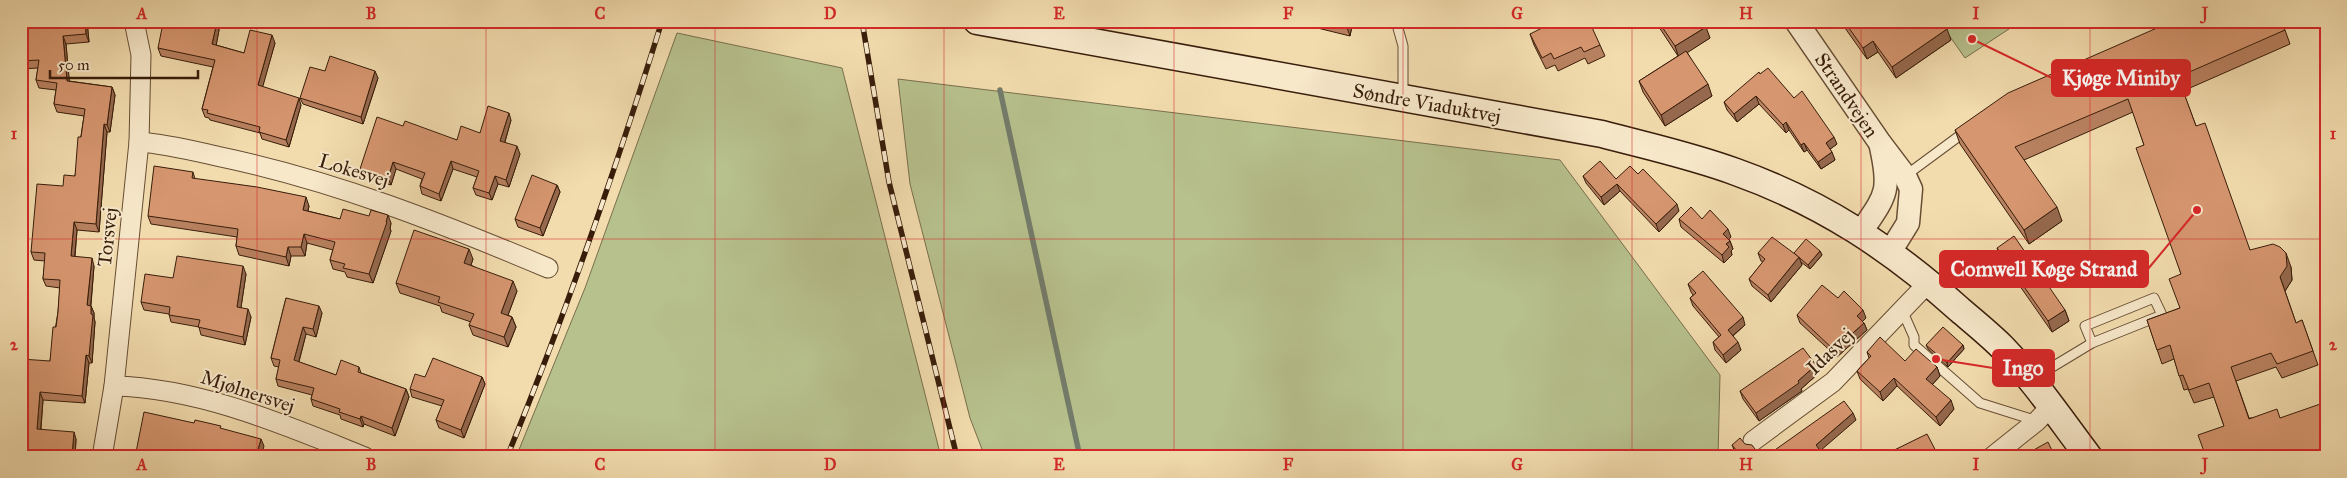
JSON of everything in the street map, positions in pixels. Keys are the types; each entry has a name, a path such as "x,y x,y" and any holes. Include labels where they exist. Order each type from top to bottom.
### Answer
{"main road":[{"name":"Søndre Viaduktvej","path":"977,21 1602,134 1693,158 1779,189 1834,216 1861,232"},
{"path":"1861,232 1928,282 2002,347 2029,379 2044,413 2089,457"}],"street":[{"name":"Torsvej","path":"102,457 114,386 139,142 141,55 134,21"},
{"name":"Strandvejen","path":"1796,21 1905,176 1912,189 1908,223 1890,252"},
{"name":"Lokesvej","path":"139,142 158,144 249,163 359,193 437,222 548,268"},
{"name":"Strandvejen","path":"1861,232 1881,202 1887,186 1886,170 1880,143"},
{"name":"Idasvej","path":"1753,441 1833,382 1928,282"},
{"name":"Mjølnersvej","path":"114,386 142,386 187,395 260,417 364,457"},
{"path":"1992,457 2044,413"}],"lane":[{"path":"1396,21 1404,46 1404,98"},
{"path":"1905,176 1975,125"},
{"path":"2029,379 2092,344 2162,315 2154,298 2085,326 2092,344"},
{"path":"1902,310 1914,337 1914,345 1980,403 2044,413"}],"green space":[{"path":"1939,21 2021,21 1965,58"},
{"path":"677,33 842,68 941,457 516,457 585,288"},
{"path":"898,79 1560,160 1720,375 1718,457 985,457 970,418 910,184"}],"building":[{"path":"21,21 85,21 86,34 63,36 67,81 112,87 107,125 104,124 96,224 74,222 71,256 92,258 87,305 91,306 91,314 93,315 89,356 86,355 82,396 40,392 37,429 74,432 72,456 23,452 23,457 21,457 21,359 50,361 53,327 56,327 58,312 60,280 43,279 45,253 31,252 37,184 63,186 64,175 75,176 78,137 81,137 85,109 54,104 57,83 36,80 39,60 21,61"},
{"path":"190,21 217,22 212,44 244,53 250,30 272,35 258,85 299,98 286,140 259,132 260,127 207,113 208,110 202,109 215,60 158,48 163,23 189,28"},
{"path":"1556,21 1589,21 1600,45 1584,52 1581,47 1554,59 1551,53 1542,58 1530,34"},
{"path":"1658,21 1702,21 1706,27 1675,46"},
{"path":"1844,21 1893,21 1899,29 1911,21 1942,21 1947,29 1892,67 1873,41 1863,48"},
{"path":"2173,21 2281,21 2285,30 2178,77 2196,126 2205,123 2250,250 2273,244 2280,247 2286,253 2287,266 2280,277 2296,323 2302,320 2313,351 2277,364 2271,353 2231,367 2249,419 2277,409 2280,418 2326,402 2326,457 2206,457 2198,435 2224,426 2209,383 2189,390 2183,375 2179,376 2170,345 2157,350 2147,320 2180,308 2169,279 2181,274 2136,148 2144,145 2128,99 2015,147 2057,207 2024,230 1955,130 2008,93"},
{"path":"1686,51 1708,84 1661,115 1639,81"},
{"path":"330,56 375,71 361,117 300,98 310,67 325,71"},
{"path":"1768,68 1794,98 1802,91 1834,137 1826,143 1832,152 1818,162 1804,143 1801,145 1786,122 1783,125 1756,96 1734,114 1724,102 1759,72 1760,74"},
{"path":"488,106 509,113 500,141 517,146 506,180 495,176 489,193 473,188 479,171 451,161 439,194 420,186 425,173 393,162 388,178 360,169 377,117 403,126 405,121 457,140 461,126 480,133"},
{"path":"1600,161 1616,179 1630,166 1638,174 1643,169 1677,204 1656,224 1617,184 1601,197 1583,176"},
{"path":"154,166 193,172 192,178 257,187 306,197 303,210 340,219 343,209 369,216 371,210 388,215 369,274 343,268 345,264 330,260 335,242 304,234 301,247 288,247 286,257 236,246 238,229 148,216"},
{"path":"532,175 557,185 540,228 515,219"},
{"path":"1691,207 1702,219 1710,210 1728,229 1723,234 1730,241 1726,244 1729,247 1722,255 1679,219"},
{"path":"414,230 469,249 464,263 513,281 501,313 512,317 504,337 469,325 474,314 438,302 440,297 396,283"},
{"path":"2014,236 2065,310 2048,321 1997,248"},
{"path":"1772,237 1799,257 1768,295 1749,279 1765,259 1758,253"},
{"path":"1806,239 1820,251 1808,265 1794,253"},
{"path":"177,256 243,266 237,307 248,309 243,337 198,327 200,320 169,315 170,307 141,302 145,274 173,278"},
{"path":"1703,271 1743,317 1728,330 1738,342 1723,355 1713,342 1721,335 1690,298 1696,293 1688,284"},
{"path":"1822,285 1838,298 1844,291 1863,310 1857,316 1864,323 1834,350 1797,315"},
{"path":"286,298 319,306 313,329 303,327 294,360 336,375 341,360 359,367 358,372 406,389 392,428 361,416 360,419 339,412 340,409 311,399 314,388 276,379 280,360 271,358"},
{"path":"1943,327 1963,345 1947,363 1926,345"},
{"path":"1880,337 1905,361 1916,349 1937,367 1926,379 1951,400 1936,417 1894,378 1880,392 1857,371 1871,356 1867,352"},
{"path":"1803,348 1816,365 1798,381 1799,383 1756,413 1740,391"},
{"path":"433,358 482,377 461,430 436,420 444,400 410,389 415,374 425,377"},
{"path":"1844,401 1853,413 1816,445 1819,449 1808,457 1765,457"},
{"path":"144,412 194,423 195,420 221,426 220,428 261,439 257,453 267,457 135,457"},
{"path":"1927,434 1938,455 1934,457 1880,457"},
{"path":"1740,438 1745,444 1752,445 1761,457 1742,457 1732,445"},
{"path":"2048,442 2055,457 2021,457"}],"waterway":[{"path":"1000,90 1080,457"}],"railway":[{"path":"507,457 550,349 589,240 627,131 662,21"},
{"path":"862,21 889,182 957,457"}],"place":[{"name":"Kjøge Miniby","path":"1972,39"},
{"name":"Comwell Køge Strand","path":"2197,210"},
{"name":"Ingo","path":"1936,359"}]}
